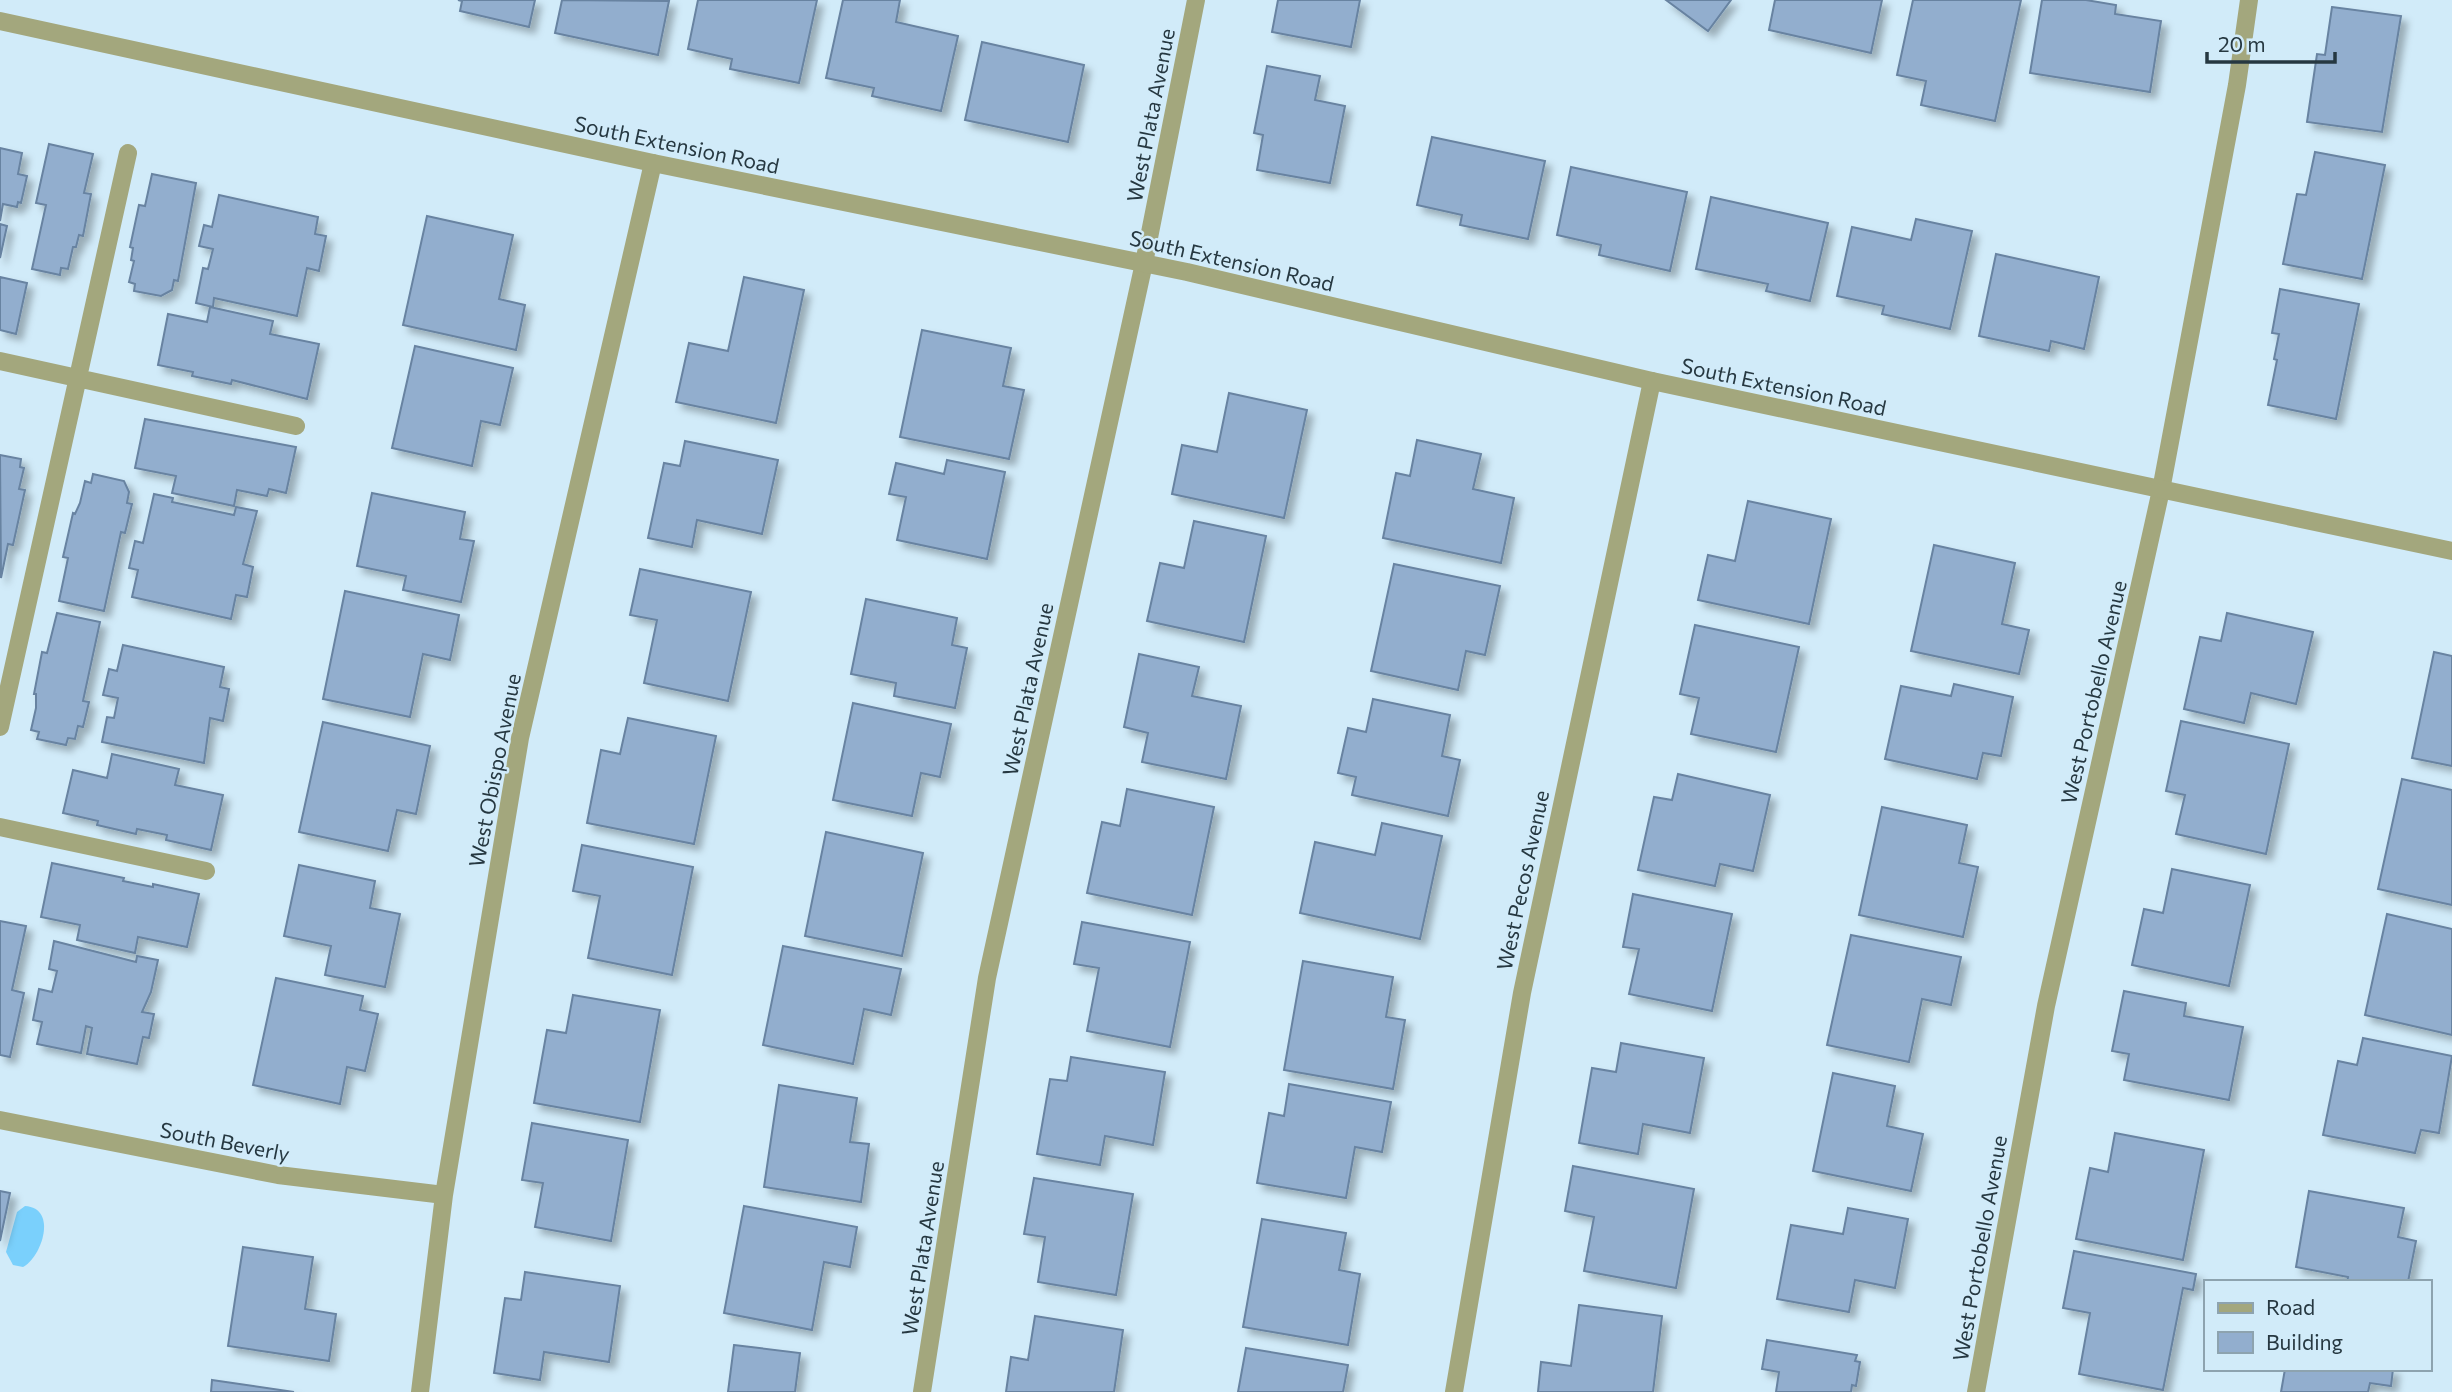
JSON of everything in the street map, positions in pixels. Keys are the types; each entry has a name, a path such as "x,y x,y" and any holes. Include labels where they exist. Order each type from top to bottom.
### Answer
{"street":[{"name":"West Plata Avenue","path":"922,1392 987,978 1144,263 1196,0"},
{"name":"West Portobello Avenue","path":"1976,1392 2046,1006 2161,490 2237,85 2249,0"},
{"name":"South Extension Road","path":"0,21 653,163 1144,263 1652,382 2452,551"},
{"path":"0,727 128,153"},
{"name":"West Obispo Avenue","path":"420,1392 444,1195 520,738 653,163"},
{"path":"0,360 296,426"},
{"name":"West Pecos Avenue","path":"1454,1392 1522,993 1652,382"},
{"path":"0,827 206,871"},
{"name":"South Beverly","path":"0,1120 278,1175 444,1195"}],"water":[{"path":"25,1206 35,1209 41,1215 44,1234 36,1254 23,1267 13,1265 6,1252 17,1212"}],"building":[{"path":"458,0 535,0 529,27 460,11 462,1"},
{"path":"562,0 669,1 658,55 555,33"},
{"path":"698,0 817,0 799,83 730,69 732,59 688,49"},
{"path":"843,0 900,0 896,22 958,36 941,111 872,96 874,88 826,78"},
{"path":"1278,0 1360,0 1351,47 1272,32"},
{"path":"1666,0 1731,0 1708,31"},
{"path":"1775,0 1882,0 1871,53 1769,30"},
{"path":"1913,0 2021,0 1995,121 1921,105 1926,81 1897,75"},
{"path":"2042,0 2086,0 2116,5 2115,14 2161,21 2150,92 2030,73"},
{"path":"2332,7 2401,16 2382,132 2307,122 2317,54 2325,55"},
{"path":"982,42 1084,65 1068,142 965,120"},
{"path":"1267,66 1320,76 1315,100 1345,106 1330,183 1257,170 1263,135 1254,133"},
{"path":"1432,137 1545,161 1528,239 1460,225 1462,215 1417,205"},
{"path":"49,144 93,154 84,193 91,194 83,236 79,235 68,269 61,268 60,275 32,269 46,205 36,203"},
{"path":"0,148 22,153 18,174 27,176 21,203 18,202 17,207 3,204 0,221"},
{"path":"2315,152 2385,165 2362,279 2283,264 2297,194 2306,195"},
{"path":"1571,167 1687,192 1670,271 1599,255 1601,245 1557,235"},
{"path":"152,174 196,183 178,281 174,280 172,290 161,296 134,291 135,284 129,282 134,261 131,260 133,248 130,247 139,205 145,206"},
{"path":"219,195 318,217 315,234 326,236 319,271 307,268 297,316 214,298 213,307 196,303 203,268 208,269 213,249 199,246 204,225 212,227"},
{"path":"1711,197 1828,223 1810,301 1766,291 1768,284 1696,269"},
{"path":"427,216 513,235 499,299 525,305 516,350 403,325"},
{"path":"1916,219 1972,231 1950,329 1882,314 1884,306 1837,296 1852,227 1911,240"},
{"path":"0,224 7,226 0,258"},
{"path":"1996,254 2099,277 2084,349 2051,341 2049,351 1979,336"},
{"path":"0,277 27,283 16,334 0,330"},
{"path":"744,277 804,290 776,423 676,402 689,343 728,351"},
{"path":"2280,289 2359,304 2336,419 2268,405 2277,360 2274,359 2279,334 2272,333"},
{"path":"210,307 273,321 270,334 319,344 307,399 232,380 231,384 192,376 193,372 158,365 168,314 207,322"},
{"path":"922,330 1011,348 1003,386 1024,390 1009,459 900,437"},
{"path":"415,346 513,368 500,425 481,421 472,466 392,448"},
{"path":"1229,393 1307,410 1284,518 1172,494 1182,445 1217,452"},
{"path":"145,419 296,447 286,493 269,489 267,496 237,490 234,506 172,493 176,476 135,468"},
{"path":"1417,440 1481,454 1473,489 1514,498 1501,563 1383,538 1396,473 1410,476"},
{"path":"685,441 778,460 762,534 697,520 692,547 648,538 664,463 680,466"},
{"path":"0,455 21,459 20,467 24,468 19,489 25,490 13,545 8,544 1,578"},
{"path":"947,460 1005,472 987,559 897,540 906,497 889,494 896,463 944,474"},
{"path":"93,474 124,481 129,492 127,503 132,504 125,533 121,532 104,611 59,601 68,558 63,557 73,513 75,514 80,503 85,481 91,483"},
{"path":"372,493 465,512 460,539 474,541 461,602 403,590 406,576 357,566"},
{"path":"154,494 173,498 172,502 234,515 236,507 257,511 243,564 253,567 247,597 236,595 231,619 132,597 138,570 129,568 135,541 143,543"},
{"path":"1748,501 1831,519 1809,624 1698,600 1708,555 1735,561"},
{"path":"1194,521 1266,536 1244,642 1147,621 1160,563 1184,568"},
{"path":"1934,545 2015,563 2002,624 2029,630 2019,674 1911,651"},
{"path":"1394,564 1500,586 1485,655 1466,651 1458,690 1371,671"},
{"path":"640,569 751,592 728,701 644,683 657,620 630,615"},
{"path":"345,591 459,615 450,660 423,654 410,717 323,699"},
{"path":"866,599 957,618 952,645 967,648 955,708 894,696 896,683 851,674"},
{"path":"57,613 100,622 83,701 89,702 83,727 78,726 75,739 68,738 66,745 37,739 39,732 31,730 42,652 47,653"},
{"path":"2227,613 2313,632 2296,704 2251,693 2244,723 2184,709 2200,637 2221,641"},
{"path":"1695,625 1799,647 1776,752 1691,734 1699,698 1680,694"},
{"path":"123,645 224,667 220,687 229,689 223,721 210,718 204,763 102,742 107,717 114,718 118,698 103,695 109,669 117,671"},
{"path":"2434,652 2452,656 2452,766 2412,758"},
{"path":"1139,654 1199,667 1192,696 1241,706 1226,779 1142,762 1148,733 1124,727"},
{"path":"1954,684 2013,697 2001,756 1983,753 1977,779 1885,759 1901,686 1951,696"},
{"path":"1373,699 1450,715 1442,756 1460,760 1448,816 1352,795 1356,777 1338,773 1348,728 1366,732"},
{"path":"853,703 951,724 940,777 921,773 912,816 833,800"},
{"path":"628,718 716,736 694,844 587,823 601,750 620,754"},
{"path":"2181,721 2289,744 2266,854 2176,834 2185,795 2166,791"},
{"path":"323,722 430,746 416,814 397,810 388,851 299,832"},
{"path":"112,754 179,769 175,785 223,795 211,850 166,840 167,835 137,829 136,834 97,825 98,821 63,813 73,770 107,778"},
{"path":"1678,774 1770,795 1753,871 1720,864 1715,886 1638,870 1654,797 1672,800"},
{"path":"2402,779 2452,790 2452,905 2378,889"},
{"path":"1127,789 1214,807 1192,915 1087,893 1102,822 1120,826"},
{"path":"1882,807 1967,825 1959,863 1978,867 1963,937 1859,915"},
{"path":"1382,823 1442,836 1420,939 1300,913 1315,842 1375,855"},
{"path":"826,832 923,853 902,956 805,936"},
{"path":"582,845 693,867 672,975 588,958 600,896 573,891"},
{"path":"52,863 124,878 123,881 153,887 153,884 199,894 187,947 138,937 135,953 77,940 80,925 41,917"},
{"path":"299,865 375,881 370,908 400,914 385,987 325,975 331,946 284,936"},
{"path":"2172,869 2250,885 2229,986 2132,965 2144,909 2163,913"},
{"path":"1633,894 1732,914 1712,1011 1629,994 1639,949 1623,947"},
{"path":"2387,914 2452,929 2452,1035 2365,1015"},
{"path":"0,921 26,926 12,990 24,993 10,1057 0,1055"},
{"path":"1082,922 1190,942 1170,1047 1087,1031 1099,968 1074,964"},
{"path":"1851,935 1961,957 1951,1005 1922,999 1909,1062 1827,1045"},
{"path":"54,941 136,962 137,956 158,960 151,992 142,1012 154,1014 149,1038 143,1037 137,1064 87,1054 92,1028 86,1026 81,1053 37,1044 42,1022 33,1020 39,989 52,992 57,971 49,969"},
{"path":"783,946 901,969 891,1015 864,1009 853,1064 763,1045"},
{"path":"1303,961 1393,977 1386,1017 1405,1020 1393,1089 1284,1070"},
{"path":"276,978 363,996 360,1010 378,1014 365,1071 347,1067 340,1104 253,1085"},
{"path":"2124,991 2186,1003 2184,1016 2243,1027 2229,1100 2124,1080 2129,1054 2112,1051"},
{"path":"573,995 660,1010 640,1122 534,1103 547,1030 566,1033"},
{"path":"2363,1038 2452,1056 2439,1133 2421,1130 2415,1153 2323,1135 2338,1061 2357,1065"},
{"path":"1621,1043 1704,1058 1690,1133 1643,1124 1638,1154 1579,1143 1592,1068 1616,1072"},
{"path":"1071,1057 1165,1072 1153,1145 1105,1136 1100,1165 1037,1154 1050,1079 1067,1081"},
{"path":"1833,1073 1895,1086 1887,1126 1923,1134 1911,1191 1813,1171"},
{"path":"1289,1084 1391,1102 1382,1152 1355,1147 1346,1198 1257,1183 1269,1113 1284,1116"},
{"path":"779,1085 857,1098 850,1142 869,1144 861,1202 764,1187"},
{"path":"532,1123 628,1140 611,1241 535,1227 543,1183 522,1180"},
{"path":"2115,1133 2204,1150 2183,1260 2076,1239 2090,1168 2108,1172"},
{"path":"1573,1166 1694,1189 1676,1288 1584,1271 1594,1217 1565,1211"},
{"path":"1034,1178 1133,1194 1116,1295 1038,1282 1045,1237 1024,1234"},
{"path":"0,1191 10,1193 0,1241"},
{"path":"2309,1191 2404,1208 2398,1237 2416,1241 2408,1280 2347,1280 2348,1277 2296,1267"},
{"path":"744,1206 857,1227 850,1267 824,1262 812,1330 724,1313"},
{"path":"1848,1208 1908,1219 1895,1288 1855,1280 1849,1312 1777,1299 1791,1225 1843,1234"},
{"path":"1262,1219 1346,1233 1339,1270 1360,1274 1348,1345 1243,1327"},
{"path":"243,1247 313,1257 305,1309 336,1314 329,1361 228,1346"},
{"path":"2074,1251 2196,1274 2193,1290 2183,1288 2163,1390 2079,1374 2090,1313 2063,1308"},
{"path":"525,1272 620,1286 609,1362 544,1352 540,1380 494,1373 505,1298 521,1300"},
{"path":"1579,1305 1662,1316 1653,1392 1538,1392 1541,1362 1571,1366"},
{"path":"1035,1316 1123,1330 1114,1392 1006,1392 1011,1357 1028,1360"},
{"path":"1767,1340 1857,1355 1855,1361 1860,1362 1856,1386 1852,1385 1851,1392 1776,1392 1779,1372 1762,1369"},
{"path":"734,1345 800,1353 795,1392 728,1392"},
{"path":"1246,1348 1348,1365 1343,1392 1238,1392"},
{"path":"2285,1371 2393,1371 2391,1386 2370,1383 2368,1392 2281,1392"},
{"path":"212,1380 294,1392 211,1392"}]}
